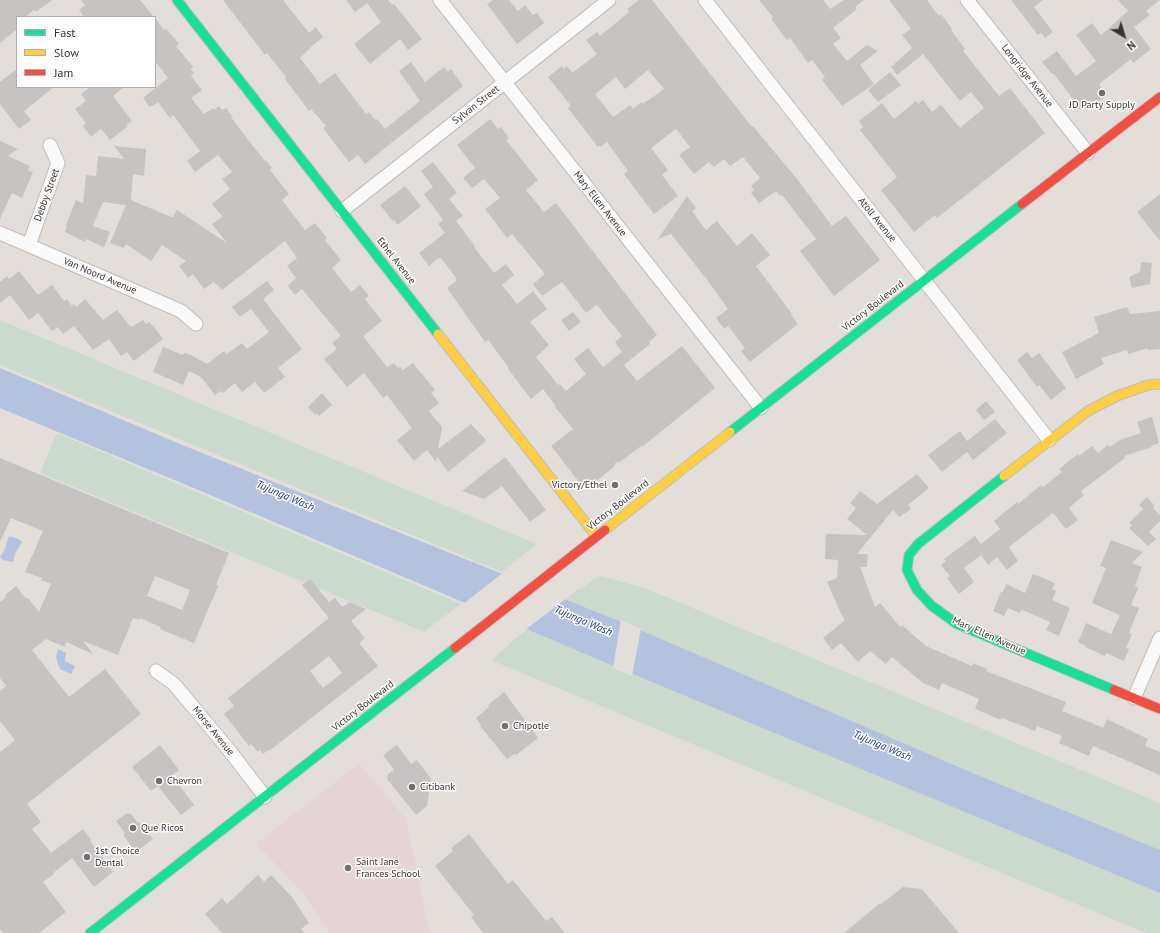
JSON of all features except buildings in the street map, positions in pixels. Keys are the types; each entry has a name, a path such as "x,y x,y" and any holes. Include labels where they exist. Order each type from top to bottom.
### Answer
{"main road":[{"name":"Ethel Avenue","path":"177,0 596,536"},
{"name":"Victory Boulevard","path":"90,933 596,536 1160,97"},
{"path":"1049,440 1088,411 1117,396 1148,386 1160,384"},
{"name":"Mary Ellen Avenue","path":"1049,440 918,544 909,555 907,570 917,590 932,606 957,624 1160,709"}],"street":[{"name":"Mary Ellen Avenue","path":"440,0 761,408"},
{"name":"Sylvan Street","path":"342,211 609,0"},
{"name":"Atoll Avenue","path":"706,0 1049,440"},
{"name":"Longridge Avenue","path":"967,0 1088,153"},
{"name":"Debby Street","path":"29,245 58,163 50,145"},
{"name":"Van Noord Avenue","path":"0,233 181,311 196,324"},
{"path":"1134,698 1160,638"},
{"name":"Morse Avenue","path":"156,671 174,684 229,750 265,797"}],"shaded area":[{"name":"Saint Jane Frances School","path":"359,763 406,819 430,933 329,933 302,891 256,844"}],"green space":[{"path":"0,320 537,544 502,572 0,365"},
{"path":"57,433 461,604 424,632 40,473"},
{"path":"602,576 647,589 1160,803 1160,933 1146,933 493,661 496,656 510,643 578,589 581,589 597,577"}],"water":[{"name":"Tujunga Wash","path":"0,368 175,442 619,621 975,774 1160,850 1160,893 635,675 196,489 0,408"},
{"path":"9,536 19,539 22,542 15,554 13,562 3,560 0,557 4,551"},
{"path":"58,649 66,653 65,661 75,666 71,674 60,669 56,656"}],"pier":[{"path":"504,572 567,598 525,630 463,604"},
{"path":"621,620 641,629 632,676 613,668"}],"traffic: fast":[{"path":"177,0 438,334"},
{"path":"730,432 1022,204"},
{"path":"1004,476 918,544 909,555 907,570 917,590 932,606 957,624 1114,690"},
{"path":"90,933 455,648"}],"traffic: slow":[{"path":"438,334 596,536"},
{"path":"1004,476 1088,411 1117,396 1148,385 1160,384"},
{"path":"605,530 730,432"}],"traffic: jam":[{"path":"1022,204 1160,97"},
{"path":"455,648 605,530"},
{"path":"1114,690 1160,709"}],"place":[{"name":"JD Party Supply","path":"1102,93"},
{"name":"Victory/Ethel","path":"615,485"},
{"name":"Chipotle","path":"505,726"},
{"name":"Chevron","path":"159,781"},
{"name":"Citibank","path":"412,787"},
{"name":"Que Ricos","path":"133,828"},
{"name":"1st Choice Dental","path":"87,857"},
{"name":"Saint Jane Frances School","path":"348,868"}]}
